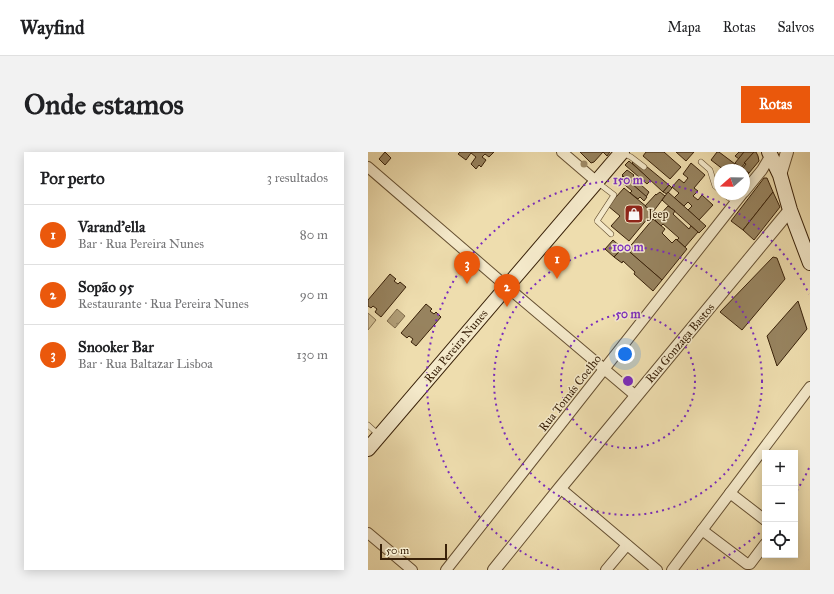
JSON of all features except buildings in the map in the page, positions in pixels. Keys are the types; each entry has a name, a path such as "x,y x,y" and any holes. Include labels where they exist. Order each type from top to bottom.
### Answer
{"main road":[{"name":"Rua Pereira Nunes","path":"368,449 622,152"},
{"path":"770,154 780,175 790,210 810,263"}],"street":[{"path":"562,152 597,182"},
{"path":"780,175 787,152"},
{"name":"Rua Tomás Coelho","path":"750,185 762,170 770,154"},
{"path":"368,166 636,396"},
{"name":"Rua Tomás Coelho","path":"446,570 738,200"},
{"name":"Rua Gonzaga Bastos","path":"494,570 790,210"},
{"path":"672,570 810,387"},
{"path":"560,488 657,570"},
{"path":"730,493 762,518"},
{"path":"702,530 747,564 750,564 762,548"},
{"path":"368,533 412,570"},
{"path":"606,570 627,545"}],"lane":[{"path":"622,152 632,157 644,167"},
{"path":"701,162 710,170 714,183"},
{"path":"597,182 614,195 597,221 611,234"},
{"path":"368,425 379,435"}],"shaded area":[{"path":"368,313 376,320 368,330"}],"water":[{"path":"397,309 405,316 395,328 387,321"}],"place":[{"name":"Jeep","path":"634,214"},
{"name":"Varand'ella","path":"557,279"},
{"name":"Snooker Bar","path":"467,284"},
{"name":"Sopão 95","path":"507,307"}]}
